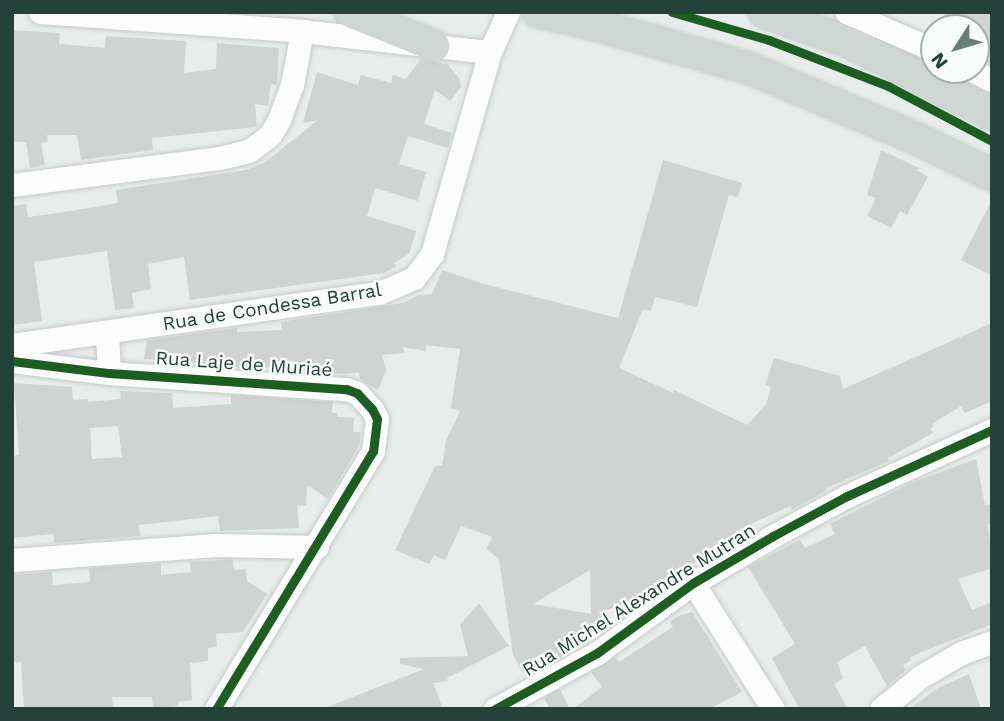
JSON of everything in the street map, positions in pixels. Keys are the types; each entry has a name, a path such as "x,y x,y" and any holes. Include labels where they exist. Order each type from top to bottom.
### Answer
{"main road":[{"path":"350,12 434,46"},
{"path":"538,12 593,24 748,68 915,138 992,175"},
{"path":"764,12 851,43 992,116"}],"street":[{"path":"40,12 302,32 491,52"},
{"name":"Rua de Condessa Barral","path":"12,345 379,293 414,278 432,254 491,52 508,12"},
{"path":"846,12 920,44"},
{"path":"12,185 220,158 249,151 270,135 279,120 292,85 302,32"},
{"path":"107,332 108,373"},
{"name":"Rua Laje de Muriaé","path":"12,361 108,373 346,389 356,393 377,419 373,451 216,709"},
{"name":"Rua Michel Alexandre Mutran","path":"495,709 597,653 693,583 847,496 992,430"},
{"path":"12,559 227,544 317,547"},
{"path":"693,583 773,709"},
{"path":"881,709 920,677 961,653 992,642"}],"building":[{"path":"992,12 992,64 990,14 945,14"},
{"path":"12,30 60,33 59,44 105,48 106,36 186,41 184,73 216,69 217,43 279,48 277,85 271,84 268,106 255,104 257,127 152,138 153,150 81,160 77,135 47,135 48,142 41,143 45,165 30,168 26,142 12,142"},
{"path":"420,60 447,64 459,78 461,87 450,101 435,90 424,124 452,133 448,148 408,136 399,164 426,172 418,201 375,188 367,216 416,231 409,254 394,263 397,266 384,273 190,300 184,257 148,264 151,289 132,293 134,308 115,310 107,251 34,262 42,321 12,325 12,206 26,204 28,217 65,212 118,203 116,190 246,170 264,163 318,120 303,123 317,72 358,85 361,75 391,83 393,75 406,79"},
{"path":"881,150 919,168 917,170 928,177 907,215 900,211 891,228 867,216 876,198 867,195"},
{"path":"663,160 742,183 738,197 729,195 697,307 655,297 651,311 643,309 619,368 673,393 674,390 747,425 766,405 771,387 765,385 774,358 840,376 843,389 992,323 992,401 965,413 961,406 932,424 934,426 930,429 933,433 888,458 889,461 826,488 827,490 792,510 790,506 736,531 740,539 706,555 638,601 605,610 613,624 589,641 532,673 530,669 523,673 513,655 499,559 486,549 492,537 461,526 445,560 434,555 429,564 395,550 435,466 442,466 446,441 460,411 451,408 460,349 426,345 426,351 403,347 404,353 382,355 386,370 378,390 360,379 359,373 285,371 285,365 255,369 144,359 147,340 237,328 237,332 282,330 281,322 403,303 419,295 432,294 442,270 484,284 618,318","holes":["590,570 591,614 533,604"]},
{"path":"992,200 992,276 961,260"},
{"path":"14,383 72,387 73,400 88,399 88,402 121,399 120,391 172,393 173,408 231,404 231,395 333,402 332,413 338,413 337,417 354,418 353,432 361,432 359,446 328,499 307,485 306,506 297,505 299,528 220,531 218,516 139,525 140,536 54,543 53,534 12,538 12,456 19,455","holes":["118,426 122,457 92,459 90,428"]},
{"path":"976,459 985,505 992,504 992,524 988,524 992,568 958,579 972,610 992,602 992,624 910,657 911,660 903,665 906,670 887,686 865,646 837,662 843,678 834,684 848,709 799,709 772,658 795,644 748,567 800,540 805,548 835,534 830,524 913,482"},
{"path":"233,559 234,570 246,569 247,581 267,594 243,632 216,634 217,647 208,648 208,661 190,663 192,700 178,702 178,706 153,708 152,697 112,697 113,709 24,709 21,662 12,662 12,575 52,572 53,585 90,582 89,568 161,564 161,575 191,572 190,562"},
{"path":"479,603 509,646 447,678 448,681 433,683 443,709 322,709 424,669 400,664 400,658 468,656 460,625"},
{"path":"692,612 742,692 709,709 573,709 602,687 591,672 615,657 619,662 673,627 670,622 678,616"},
{"path":"969,674 981,709 909,709 938,688"},
{"path":"560,689 570,709 550,709 544,698"}],"cycle path":[{"path":"672,12 769,40 888,86 992,141"},
{"path":"12,361 109,373 346,389 357,393 372,409 377,419 373,451 216,709"},
{"path":"495,709 597,653 693,583 773,536 847,496 992,430"}]}
